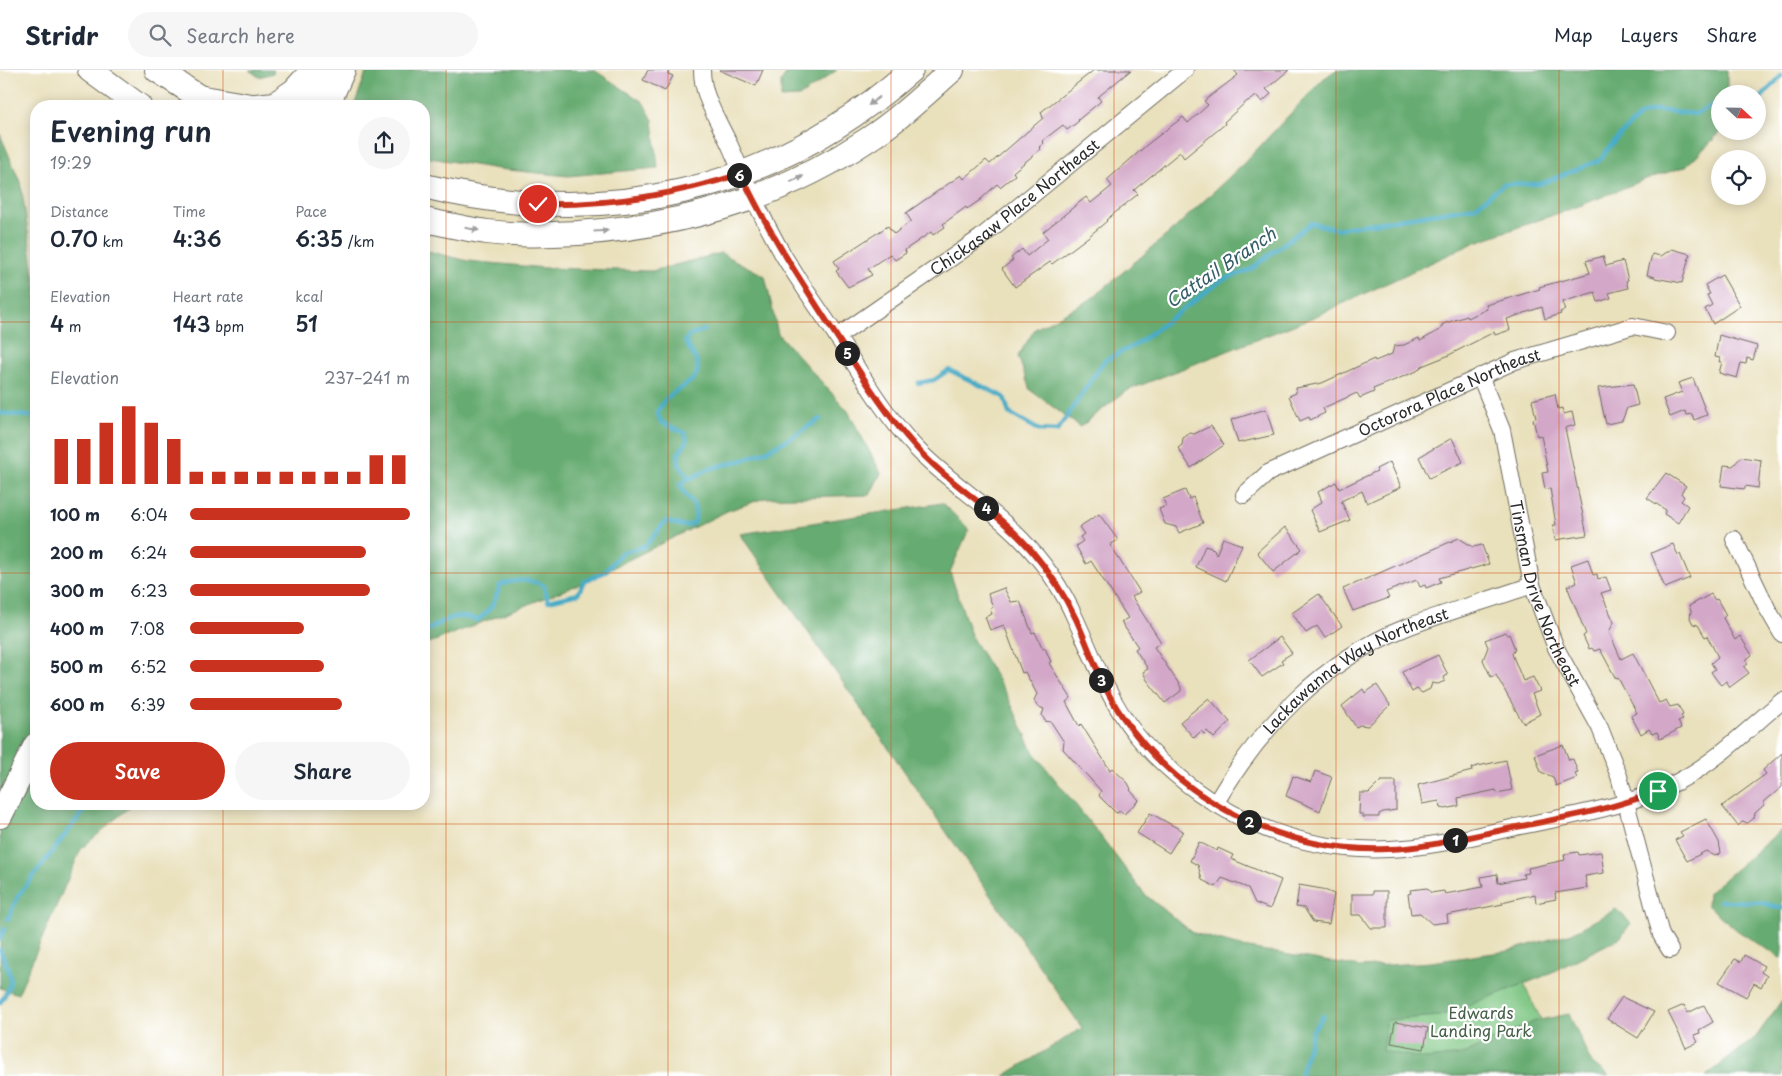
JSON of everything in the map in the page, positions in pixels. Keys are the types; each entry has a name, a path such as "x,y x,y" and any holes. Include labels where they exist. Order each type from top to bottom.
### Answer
{"main road":[{"path":"90,70 131,100"},
{"path":"157,70 202,100"},
{"path":"281,100 294,91 313,70"},
{"path":"306,100 319,70"},
{"path":"330,100 343,70"},
{"path":"430,187 489,200 579,205 624,202 706,185 741,174 780,158 852,118 911,70"},
{"path":"430,221 489,232 552,234 594,232 661,224 719,211 753,199 802,176 868,140 952,70"},
{"path":"0,816 30,757"}],"street":[{"path":"702,70 705,94 753,199 785,258 881,404 914,446 939,471 998,517 1042,563 1060,589 1076,619 1105,687 1122,715 1142,741 1178,777 1215,804 1252,823 1290,838 1332,846 1388,849 1422,846 1626,804 1658,791 1696,770 1782,701"},
{"name":"Chickasaw Place Northeast","path":"837,337 980,238 1185,70"},
{"name":"Octorora Place Northeast","path":"1244,495 1268,473 1515,361 1633,326 1667,333"},
{"name":"Tinsman Drive Northeast","path":"1480,376 1502,430 1532,585 1556,648 1600,728 1618,776 1661,935 1670,950"},
{"path":"1734,539 1767,608 1782,634"},
{"name":"Lackawanna Way Northeast","path":"1215,804 1231,779 1285,709 1341,663 1404,629 1532,585"}],"green space":[{"path":"249,70 274,70 273,73 259,77"},
{"path":"367,70 594,70 643,102 653,120 658,168 568,176 498,169 430,158 430,100 356,100"},
{"path":"788,70 837,70 799,97 781,98 781,82"},
{"path":"1336,70 1727,70 1727,85 1711,85 1711,140 1713,140 1685,167 1646,179 1582,205 1476,242 1314,317 1126,391 1080,427 1030,390 1018,356 1035,329 1091,299 1174,229 1245,162 1323,79"},
{"path":"0,134 21,184 30,246 30,810 126,810 81,849 18,994 0,988"},
{"path":"430,252 468,261 545,268 652,271 721,253 765,276 778,334 848,411 881,473 870,495 765,498 727,511 580,584 430,643"},
{"path":"942,503 969,529 950,572 972,638 1006,693 1034,753 1144,894 1193,933 1243,947 1360,967 1431,962 1508,951 1572,933 1616,909 1631,923 1620,938 1542,977 1440,1016 1387,1020 1382,1051 1427,1059 1462,1055 1535,1021 1569,1014 1591,1062 1609,1076 1004,1076 1082,1028 740,534"},
{"path":"1782,829 1782,959 1738,931 1707,905 1708,893"},
{"name":"Edwards Landing Park","path":"1099,834 1144,894 1193,933 1243,947 1305,978 1515,967 1569,1076 1269,1076"},
{"path":"1782,1000 1782,1076 1706,1076 1756,1037"}],"building":[{"path":"648,70 669,70 668,74 673,76 665,91 643,80"},
{"path":"719,70 763,70 756,86"},
{"path":"1094,70 1131,70 1098,97 1101,101 1079,121 1067,130 1063,125 1042,141 1044,143 1039,147 1041,149 1013,172 1015,175 1000,187 997,184 980,200 967,209 966,207 943,224 945,227 933,235 931,232 905,250 906,253 895,260 890,254 868,269 872,275 848,287 836,271 839,269 834,261 888,226 894,234 911,221 906,213 961,175 964,179 986,160 990,164 1043,118 1041,112"},
{"path":"1234,70 1289,70 1266,89 1271,94 1262,102 1257,96 1246,102 1224,122 1225,124 1184,158 1180,152 1134,190 1138,194 1088,237 1052,264 1050,262 1015,287 1002,269 1013,260 1011,258 1022,249 1027,256 1048,239 1043,232 1086,197 1091,203 1112,186 1107,180 1149,143 1183,117 1188,123 1208,105 1204,101 1238,75"},
{"path":"1672,249 1690,254 1682,283 1647,275 1652,254 1661,256"},
{"path":"1603,256 1606,266 1623,261 1628,280 1626,281 1628,288 1609,293 1611,298 1598,302 1595,292 1562,302 1565,310 1560,312 1561,314 1545,319 1542,307 1507,319 1510,330 1495,335 1494,332 1447,356 1422,366 1417,371 1373,389 1374,392 1360,398 1357,393 1323,408 1325,413 1310,420 1309,417 1300,421 1289,396 1296,393 1296,388 1322,383 1374,359 1375,361 1392,354 1394,346 1404,345 1419,338 1420,341 1440,330 1443,324 1467,316 1468,318 1487,309 1486,305 1540,289 1539,287 1590,273 1586,261"},
{"path":"1722,275 1740,306 1713,324 1705,309 1712,305 1707,295 1710,294 1705,285"},
{"path":"1719,335 1757,346 1753,360 1747,358 1746,364 1741,363 1737,378 1719,373 1722,362 1719,362 1720,358 1715,357"},
{"path":"1693,378 1707,415 1694,420 1692,414 1686,415 1685,411 1670,417 1663,399 1682,392 1678,383"},
{"path":"1633,384 1638,405 1627,408 1622,421 1606,424 1598,388"},
{"path":"1555,394 1558,409 1562,408 1563,414 1572,412 1575,425 1565,428 1587,535 1555,540 1553,525 1556,525 1550,488 1545,489 1542,473 1548,472 1541,435 1537,436 1533,419 1536,418 1532,400"},
{"path":"1266,409 1274,435 1238,443 1231,420"},
{"path":"1211,426 1224,445 1191,468 1178,448 1182,445 1183,438 1190,433 1194,434"},
{"path":"1452,438 1463,462 1429,478 1419,457"},
{"path":"1741,457 1761,460 1758,488 1745,486 1745,489 1721,486 1724,465 1733,466"},
{"path":"1390,462 1401,487 1367,503 1362,491 1341,501 1350,520 1320,532 1310,510 1322,502 1318,492 1336,482 1339,489 1377,471 1376,469"},
{"path":"1666,473 1686,486 1681,493 1684,497 1681,501 1688,506 1678,523 1664,514 1666,510 1647,498"},
{"path":"1185,490 1189,499 1193,497 1203,523 1179,533 1176,527 1165,524 1159,509 1166,506 1163,499"},
{"path":"1099,514 1118,540 1110,545 1140,592 1132,597 1161,642 1154,647 1181,687 1181,691 1165,703 1147,680 1143,672 1148,669 1135,649 1138,647 1121,622 1128,618 1091,561 1086,564 1076,546 1083,541 1080,537 1084,534 1079,527"},
{"path":"1285,527 1302,549 1273,572 1257,552"},
{"path":"1223,538 1242,545 1226,581 1196,567 1205,546 1214,549 1216,555"},
{"path":"1459,538 1473,547 1482,545 1489,564 1439,578 1441,582 1426,588 1425,585 1420,587 1417,580 1386,592 1389,598 1353,611 1343,589"},
{"path":"1673,544 1678,555 1680,554 1690,578 1665,588 1651,553"},
{"path":"1588,559 1593,575 1597,574 1598,579 1606,577 1611,590 1601,593 1614,622 1609,632 1621,659 1633,653 1659,703 1666,700 1670,707 1678,705 1683,715 1681,716 1683,719 1678,721 1681,728 1660,739 1657,732 1652,734 1649,729 1641,734 1631,716 1637,713 1618,678 1616,679 1600,649 1594,651 1592,648 1589,649 1583,636 1586,634 1567,586 1577,583 1571,565"},
{"path":"1004,588 1011,602 1020,601 1032,633 1035,632 1043,649 1045,648 1051,662 1049,663 1071,698 1066,702 1079,726 1081,724 1110,770 1112,768 1128,783 1130,790 1139,800 1124,814 1121,811 1116,813 1099,796 1101,791 1063,749 1064,742 1051,722 1045,721 1042,715 1044,709 1037,706 1034,700 1037,694 1025,672 1022,673 1004,625 990,630 985,617 992,614 990,609 993,607 988,594"},
{"path":"1319,594 1342,626 1325,638 1317,626 1306,633 1292,613"},
{"path":"1711,594 1715,600 1717,599 1726,615 1723,618 1735,640 1740,636 1752,655 1745,660 1748,664 1744,667 1749,673 1730,687 1726,681 1721,685 1711,672 1715,669 1711,663 1718,657 1707,636 1705,637 1698,625 1693,624 1690,618 1691,611 1689,606"},
{"path":"1505,632 1507,635 1509,634 1515,649 1512,654 1523,681 1533,677 1540,691 1532,694 1540,714 1523,723 1496,675 1491,677 1483,660 1488,647 1485,640"},
{"path":"1280,637 1292,653 1281,660 1283,663 1262,677 1249,660"},
{"path":"1438,655 1448,675 1444,677 1445,681 1438,684 1432,683 1430,689 1422,693 1417,689 1412,692 1402,672"},
{"path":"1377,685 1390,705 1368,726 1360,725 1356,727 1342,706 1363,689 1365,693"},
{"path":"1209,698 1230,722 1214,738 1207,731 1204,734 1201,731 1194,738 1180,722"},
{"path":"1563,745 1569,760 1573,759 1578,773 1575,774 1577,778 1556,786 1553,777 1541,772 1535,755"},
{"path":"1782,753 1782,787 1764,802 1764,805 1755,813 1754,818 1748,823 1742,822 1738,826 1722,806 1766,774 1763,770"},
{"path":"1506,760 1512,790 1497,793 1496,790 1458,798 1459,806 1445,809 1440,808 1439,801 1422,804 1418,785 1472,771 1471,768 1478,766"},
{"path":"1315,771 1332,777 1320,811 1286,796 1293,776 1311,782"},
{"path":"1381,781 1396,781 1396,810 1383,812 1379,814 1379,817 1363,817 1363,814 1359,814 1360,793 1369,793"},
{"path":"1150,813 1183,831 1169,853 1137,833"},
{"path":"1706,819 1719,842 1721,853 1715,856 1706,851 1687,861 1675,840 1683,836 1680,832"},
{"path":"1199,842 1217,851 1218,848 1233,855 1231,859 1281,880 1270,909 1255,903 1248,888 1222,878 1216,887 1202,880 1198,865 1190,861"},
{"path":"1578,852 1579,855 1601,852 1604,873 1585,876 1587,888 1555,893 1556,899 1536,903 1535,894 1502,902 1503,904 1447,915 1448,922 1432,924 1420,913 1411,914 1408,894 1411,893 1410,890 1427,888 1431,893 1444,891 1445,894 1483,887 1481,877 1497,874 1498,883 1524,878 1523,874 1529,873 1528,868 1565,860 1564,854"},
{"path":"1299,885 1322,889 1334,894 1329,924 1313,922 1304,908 1296,907"},
{"path":"1373,891 1387,891 1387,928 1371,928 1361,915 1352,915 1352,894 1373,894"},
{"path":"1744,955 1764,966 1761,972 1767,976 1761,987 1754,983 1746,997 1719,982 1735,959 1741,962"},
{"path":"1622,997 1654,1012 1638,1038 1607,1019"},
{"path":"1684,1005 1688,1013 1704,1005 1713,1022 1699,1030 1700,1033 1694,1035 1698,1042 1686,1048 1668,1012"},
{"path":"1395,1022 1428,1028 1424,1049 1391,1043"}],"waterway":[{"name":"Cattail Branch","path":"1766,92 1782,75"},
{"name":"Cattail Branch","path":"918,383 934,380 949,370 1004,397 1009,413 1039,430 1057,431 1104,361 1135,345 1222,280 1250,270 1311,223 1337,229 1475,207 1504,184 1540,184 1600,160 1615,140 1639,116 1655,110 1695,114 1711,106"},
{"path":"689,479 679,464 678,454 687,441 685,433 661,422 657,412 671,394 694,378 698,366 685,341 689,336 704,330"},
{"path":"0,413 30,416"},
{"name":"Cattail Branch","path":"430,629 449,618 461,617 477,620 492,605 500,585 511,582 528,581 539,583 544,586 548,601 578,594 584,581 605,572 621,553 645,546 666,521 685,526 695,522 695,508 680,484 708,469 743,460 764,452 820,419"},
{"name":"Cattail Branch","path":"8,919 18,896 84,810"},
{"path":"1720,901 1758,902 1782,908"},
{"name":"Cattail Branch","path":"0,939 4,929"},
{"name":"Cattail Branch","path":"0,950 10,977 8,988 0,1003"},
{"path":"1300,1076 1313,1030 1323,1016"}],"route":[{"path":"538,204 579,205 624,202 706,185 741,174 785,258 890,417 914,446 939,471 998,517 1021,538 1060,589 1076,619 1090,656 1105,687 1122,715 1165,766 1191,788 1229,812 1290,838 1356,849 1388,849 1422,846 1594,811 1626,804 1658,791"}]}
